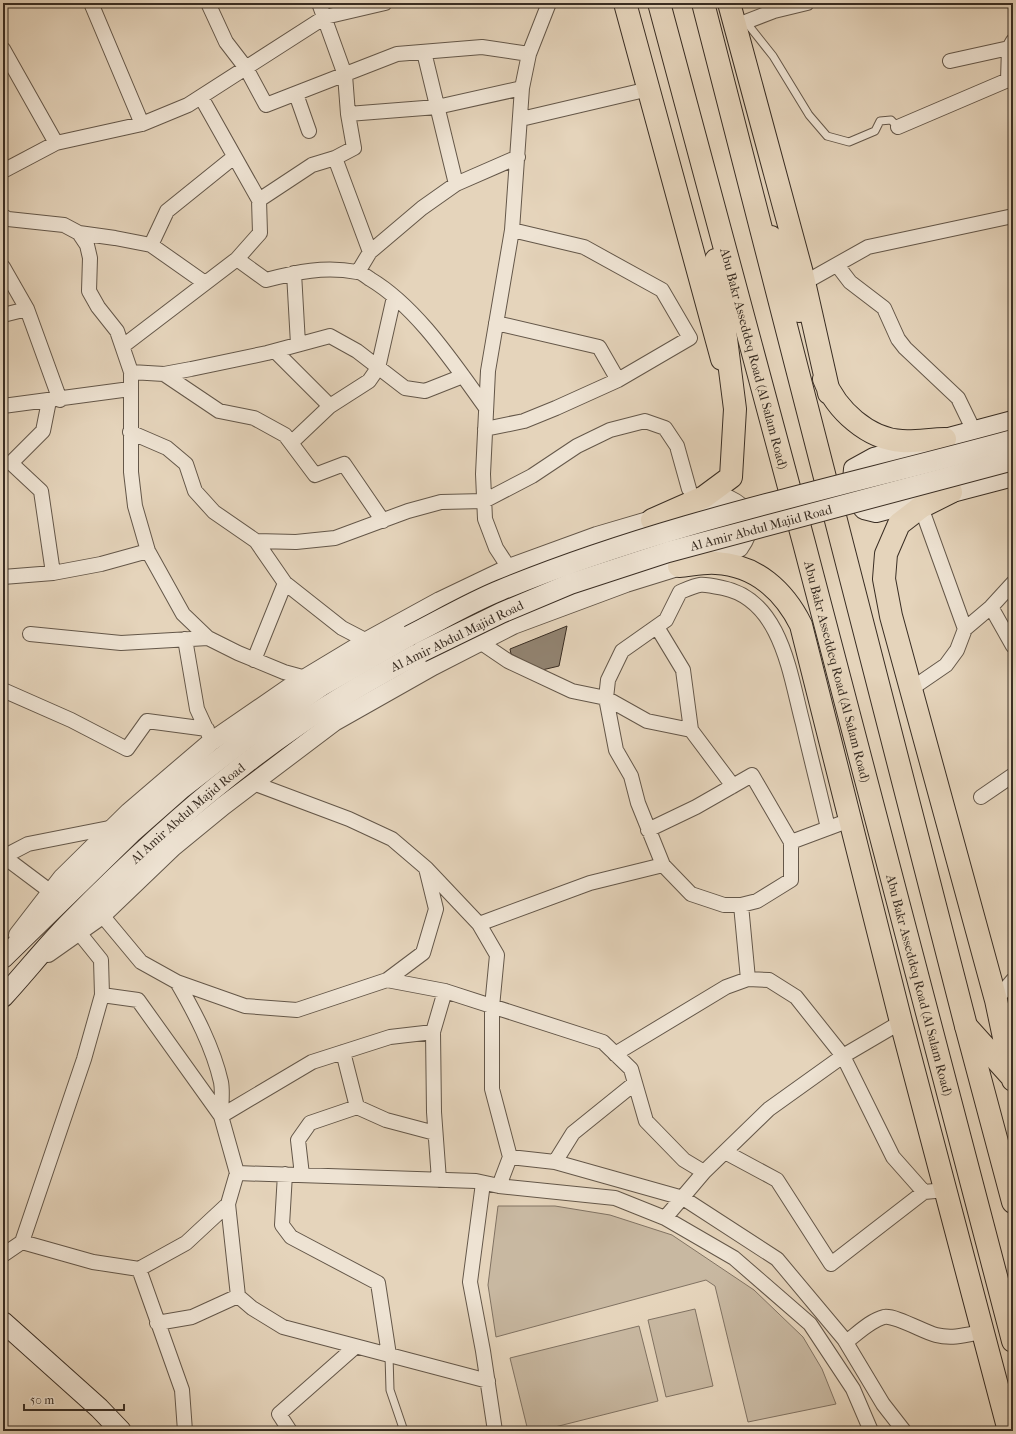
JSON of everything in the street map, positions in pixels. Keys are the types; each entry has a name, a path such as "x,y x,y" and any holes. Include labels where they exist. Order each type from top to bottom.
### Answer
{"main road":[{"path":"625,3 735,409"},
{"path":"651,3 681,86"},
{"name":"Abu Bakr Asseddeq Road (Al Salam Road)","path":"659,3 804,543 1013,1341"},
{"path":"703,3 966,1026 1013,1202"},
{"path":"708,3 721,71"},
{"path":"728,3 740,24 804,283 829,393"},
{"path":"746,170 829,393 846,414 868,431 901,441 945,439"},
{"path":"652,520 704,497 731,477 735,409 706,180"},
{"path":"1013,421 874,458 854,469 852,492 864,509 876,512 1013,476"},
{"name":"Al Amir Abdul Majid Road","path":"3,958 131,833 182,788 243,740 321,686 409,636 499,590 592,556 686,526 1013,440"},
{"name":"Al Amir Abdul Majid Road","path":"3,997 32,964 96,908 163,832 239,768 298,725 360,685 421,652 501,613 570,584 668,552 1013,460"},
{"path":"951,492 921,507 899,524 886,554 884,579 891,616 996,1000 1013,1079"},
{"path":"680,566 716,563 741,567 752,572 763,578 781,593 792,607 801,625 901,1022 1009,1431"},
{"path":"966,1026 1013,1079"},
{"path":"930,1129 942,1066"},
{"path":"3,1322 99,1408 116,1429"}],"street":[{"path":"208,3 226,42 246,68 266,105 397,54 482,47 529,54"},
{"path":"259,200 312,165 335,158 354,148 348,114 345,75 319,3"},
{"path":"3,171 56,143 142,124 188,106 325,17 385,3"},
{"path":"510,568 496,548 485,519 483,474 488,370 512,230 522,88 529,54 549,3"},
{"path":"740,24 774,11 808,3"},
{"path":"95,4 142,124"},
{"path":"898,127 1008,80 1011,44 950,61"},
{"path":"3,49 56,143"},
{"path":"424,52 456,184"},
{"path":"348,114 437,108 522,88"},
{"path":"521,119 649,89"},
{"path":"296,94 309,131"},
{"path":"123,346 237,259 260,234 259,200 201,97"},
{"path":"151,245 167,211 234,157"},
{"path":"358,272 370,252 422,208 456,184 518,157"},
{"path":"335,158 370,252"},
{"path":"3,216 8,219 64,225 80,234 115,238 151,245 205,283"},
{"path":"804,283 868,247 1013,216"},
{"path":"485,428 524,421 618,380 690,338 662,290 584,247 512,230"},
{"path":"80,234 87,245 90,258 89,291 98,307 117,331 131,372 130,432 132,485 148,551 182,614 208,638 254,660 284,672 306,678"},
{"path":"237,259 266,280 305,270 358,272 384,287 414,316 463,376 486,408"},
{"path":"837,265 850,282 884,308 898,339 905,348 958,398 974,432"},
{"path":"3,266 27,309 54,400 43,431 7,467 41,491 53,573"},
{"path":"294,273 298,344"},
{"path":"291,443 330,406 369,381 378,368 394,297"},
{"path":"3,316 27,309"},
{"path":"496,323 599,347 618,380"},
{"path":"131,372 164,374 275,351 330,336 357,351 405,388 425,391 463,376"},
{"path":"275,351 330,406"},
{"path":"164,374 219,412 254,418 285,434 315,475 344,464 383,521"},
{"path":"3,406 130,389"},
{"path":"256,541 296,542 335,538 408,511 441,502 484,501 532,476 576,446 610,430 645,421 665,428 677,446 689,489"},
{"path":"130,432 167,448 186,464 196,492 214,512 256,541 285,583 342,628 367,641"},
{"path":"3,958 29,920 62,878 209,735 367,641 440,601 510,568 597,536 728,499 740,505 748,518 748,536 739,548 626,582 513,626 432,666 334,722 253,783 96,908 141,962 177,982 245,1006 297,1010 387,980 424,953 436,909 426,868"},
{"path":"921,507 965,629"},
{"path":"3,577 53,573 102,564 148,551"},
{"path":"254,660 285,583"},
{"path":"648,830 696,807 752,775 791,842 791,880 757,901 741,905 724,905 691,894 663,865 648,830 638,803 631,776 616,750 606,698 608,680 622,651 666,620 680,592 701,583 731,590 754,602 773,627 787,662 828,828"},
{"path":"911,689 946,665 957,650 965,629 991,607 1013,584"},
{"path":"991,607 1013,646"},
{"path":"657,627 683,670 691,730 733,786"},
{"path":"30,634 121,643 208,638"},
{"path":"185,639 197,710 209,735"},
{"path":"480,642 508,661 572,691 606,698 647,721 691,730"},
{"path":"3,690 18,695 71,720 127,749 147,721 209,735"},
{"path":"981,797 1013,775"},
{"path":"253,783 349,819 392,840 426,868 479,924 497,955 492,1007 492,1089 510,1157 499,1186"},
{"path":"791,842 850,820"},
{"path":"51,892 3,856 28,844 114,827"},
{"path":"479,924 590,884 663,865"},
{"path":"741,905 748,979"},
{"path":"3,1255 22,1242 84,1059 102,994 101,960 74,927"},
{"path":"615,1054 726,987 748,979 769,980 796,997 843,1056 893,1158 924,1192"},
{"path":"387,980 445,991 603,1042 631,1069 646,1121 684,1160 704,1172"},
{"path":"996,1000 1013,980"},
{"path":"177,982 193,1009 208,1042 221,1083 221,1116 237,1174 228,1204 238,1296 252,1308 283,1327 488,1381"},
{"path":"439,1180 435,1133 433,1032 445,991"},
{"path":"102,994 138,1000 221,1116"},
{"path":"665,1218 704,1172 769,1109 843,1056 901,1022"},
{"path":"221,1116 312,1062 390,1037 433,1032"},
{"path":"344,1052 357,1107"},
{"path":"556,1162 573,1133 635,1083"},
{"path":"302,1175 298,1140 310,1123 357,1107 386,1120 435,1133"},
{"path":"725,1152 777,1180 831,1264 924,1192 946,1190"},
{"path":"510,1157 556,1162 683,1198 777,1259 846,1342 882,1404 904,1431"},
{"path":"237,1174 285,1174 483,1183 615,1198 665,1218 734,1258 810,1324 853,1389 871,1431"},
{"path":"285,1174 282,1225 291,1237 378,1283 388,1355"},
{"path":"483,1183 470,1282 488,1381 495,1431"},
{"path":"22,1242 93,1262 138,1269 186,1243 228,1204"},
{"path":"138,1269 182,1390 185,1431"},
{"path":"157,1323 192,1317 238,1296"},
{"path":"846,1342 878,1320 889,1316 936,1335 947,1337 959,1337 982,1332"},
{"path":"290,1431 279,1414 355,1347"}],"lane":[{"path":"740,24 773,56 809,114 827,136 849,142 875,131 880,121 891,120 898,127"},
{"path":"388,1355 390,1390 404,1431"}],"shaded area":[{"path":"498,1206 555,1206 610,1215 672,1235 754,1290 803,1337 822,1369 836,1404 748,1422 715,1286 706,1280 496,1337 488,1285"},
{"path":"695,1309 713,1386 666,1397 648,1320"},
{"path":"639,1326 658,1401 539,1431 528,1431 510,1358"}],"building":[{"path":"567,626 559,666 542,670 511,654 510,649"}]}
